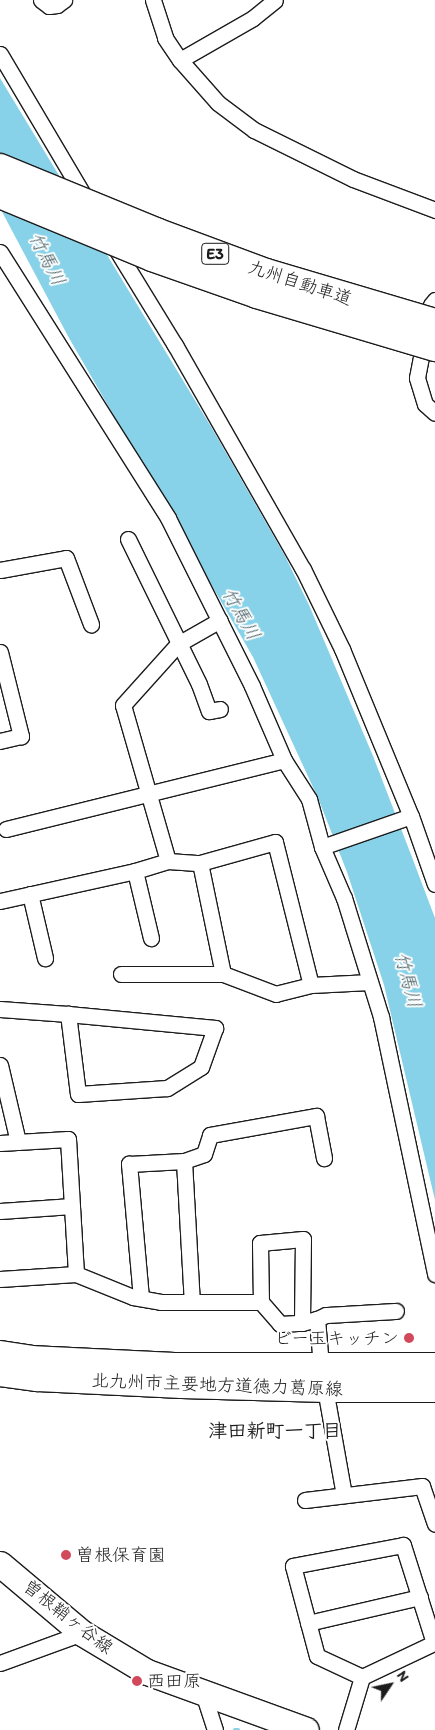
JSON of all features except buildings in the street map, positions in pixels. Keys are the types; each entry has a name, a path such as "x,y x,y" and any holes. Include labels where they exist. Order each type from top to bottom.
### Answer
{"highway":[{"name":"九州自動車道","path":"0,168 156,232 266,273 435,323"},
{"name":"九州自動車道","path":"0,194 152,257 257,294 435,347"}],"main road":[{"name":"北九州市主要地方道徳力葛原線","path":"0,1354 30,1358 174,1365 435,1389"},
{"name":"北九州市主要地方道徳力葛原線","path":"0,1373 38,1378 181,1385 323,1378 435,1365"},
{"name":"曽根鞘ヶ谷線","path":"0,1564 82,1633 147,1672 306,1730"}],"street":[{"path":"40,0 49,6 57,5 64,0"},
{"path":"153,0 165,38 180,60 218,103 254,130 352,179 435,210"},
{"path":"180,60 253,18 275,0"},
{"path":"0,54 175,345 303,569 342,649 412,816 435,884"},
{"path":"0,252 168,518 252,686 284,760 308,798 322,847 344,898 381,1017 435,1274"},
{"path":"435,300 431,305 417,378 425,404 435,413"},
{"path":"128,539 199,684 209,711 220,709"},
{"path":"0,570 66,558 91,624"},
{"path":"168,861 150,793 123,705 178,644 220,620"},
{"path":"0,652 21,736 0,742"},
{"path":"6,829 284,760"},
{"path":"322,847 412,816"},
{"path":"0,901 135,871 168,861 200,863 275,842 311,985"},
{"path":"200,863 223,974"},
{"path":"135,871 151,938"},
{"path":"30,894 45,958"},
{"path":"122,974 223,974 276,994 311,985 370,982"},
{"path":"0,1009 68,1014 215,1028 201,1067 167,1088 78,1094 68,1014"},
{"path":"0,1065 18,1142"},
{"path":"141,1298 129,1164 184,1161 204,1154 210,1135 316,1116 324,1158"},
{"path":"0,1143 68,1139 76,1274"},
{"path":"184,1161 192,1302"},
{"path":"0,1211 72,1206"},
{"path":"344,1495 323,1378 310,1321 303,1239 260,1243 262,1302 280,1324 310,1321 326,1315 396,1311"},
{"path":"0,1279 76,1274 141,1298 161,1302 262,1302"},
{"path":"305,1500 422,1486 435,1524"},
{"path":"346,1730 362,1677 434,1643 403,1545 293,1566 317,1656 362,1677"},
{"path":"308,1623 420,1596"},
{"path":"0,1663 82,1633"},
{"path":"203,1692 216,1730"}],"water":[{"name":"竹馬川","path":"0,78 213,430 285,556 309,605 373,756 435,918 435,1200 384,985 347,872 318,798 253,657 69,338 0,208"}],"place":[{"name":"ビー玉キッチン","path":"409,1338"},
{"name":"曽根保育園","path":"66,1555"},
{"name":"西田原","path":"137,1681"}],"district":[{"name":"津田新町一丁目","path":"275,1431"}]}
